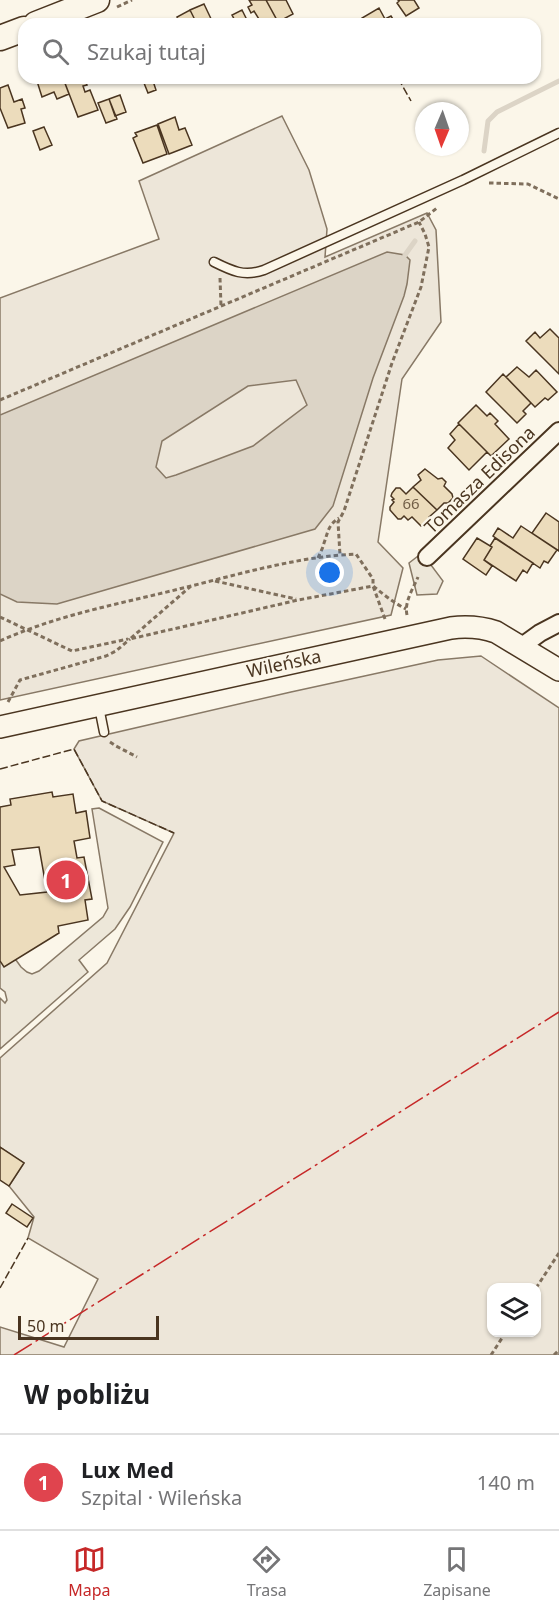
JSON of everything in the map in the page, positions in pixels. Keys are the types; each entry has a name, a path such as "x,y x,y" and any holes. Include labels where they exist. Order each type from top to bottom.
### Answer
{"main road":[{"path":"51,18 97,0"},
{"path":"0,38 18,31"}],"street":[{"name":"Tomasza Edisona","path":"427,557 559,431"},
{"path":"522,646 559,623"},
{"name":"Wileńska","path":"0,727 468,626 496,632 559,670"}],"lane":[{"path":"216,263 229,270 242,273 264,270 467,178 559,133"},
{"path":"98,705 104,732"}],"path":[{"path":"0,400 419,222 444,202 467,178 477,182 528,184 559,199"},
{"path":"340,555 338,522 344,511 392,363 421,286 429,247 426,234 419,222"},
{"path":"216,263 220,279 221,306"},
{"path":"318,558 324,545 327,529 332,522 341,517"},
{"path":"0,641 59,618 212,580 318,558 356,554 373,579 373,586 385,619"},
{"path":"407,615 408,600 418,577"},
{"path":"212,580 298,600"},
{"path":"8,702 20,680 106,656 116,651 191,586"},
{"path":"0,617 72,651 298,600 373,586 397,605 406,609"},
{"path":"104,732 107,740 137,757"},
{"path":"539,1283 559,1253"},
{"path":"490,1355 503,1337"},
{"path":"554,1355 559,1350"}],"shaded area":[{"path":"282,116 309,170 327,229 325,257 427,213 436,230 441,322 402,379 378,542 403,568 391,615 0,700 0,298 159,239 139,181"},
{"path":"387,252 405,255 410,260 404,296 373,378 333,506 315,529 57,604 17,602 0,594 0,415","holes":["296,380 307,405 253,446 166,478 156,467 162,441 248,386"]},
{"path":"422,553 443,581 437,594 417,595 409,563"},
{"path":"481,656 559,708 559,1355 0,1355 0,1327 64,1347 98,1279 28,1238 34,1217 9,1186 24,1163 0,1147 0,1058 107,963 174,833 102,801 74,749 79,741 438,660"},
{"path":"99,808 163,842 130,907 115,929 79,960 88,972 0,1049 0,998 5,1003 7,1000 5,992 0,988 0,961 16,960 27,972 32,974 39,971 103,917 108,908 92,809"}],"building":[{"path":"249,0 266,0 276,18 258,18 254,11 251,13 248,7 252,5"},
{"path":"266,0 286,0 293,14 286,18 276,18"},
{"path":"398,0 414,0 419,8 406,16 397,3"},
{"path":"204,4 211,18 194,18 190,10"},
{"path":"379,8 384,18 362,18"},
{"path":"190,10 194,18 178,18"},
{"path":"242,10 246,18 234,18 232,15"},
{"path":"38,84 65,84 69,94 57,99 54,92 42,97"},
{"path":"65,84 87,84 83,86 85,92 90,90 98,110 78,117"},
{"path":"144,84 154,84 156,90 148,93"},
{"path":"8,85 14,102 22,99 25,108 21,109 25,123 8,128 0,108 0,88"},
{"path":"120,95 126,112 115,116 109,99"},
{"path":"109,99 117,119 106,123 98,103"},
{"path":"175,117 179,130 185,128 192,145 169,154 158,124"},
{"path":"157,125 167,154 143,163 133,138 137,136 135,133"},
{"path":"44,127 52,145 40,150 33,131"},
{"path":"550,329 559,338 559,374 526,341 535,332 540,338"},
{"path":"517,367 529,377 536,370 557,392 548,400 545,398 535,407 506,377"},
{"path":"503,374 531,403 523,411 526,414 517,423 486,392"},
{"path":"476,405 487,416 490,413 498,421 495,424 509,439 491,456 458,423"},
{"path":"459,424 487,452 469,470 448,448 455,440 450,434"},
{"path":"425,469 438,479 442,478 446,482 444,486 452,494 453,498 437,510 413,487 421,480 418,475"},
{"path":"413,487 437,510 429,517 425,526 421,526 412,517 408,520 404,516 398,519 390,510 394,502 391,496 396,488 400,488 406,494"},
{"path":"546,513 559,522 559,551 532,533"},
{"path":"521,526 557,550 548,563 544,561 540,568 493,536 498,528 513,538"},
{"path":"477,538 492,547 484,560 492,566 486,575 463,559"},
{"path":"495,538 533,563 527,573 523,570 516,581 484,560"},
{"path":"52,792 53,797 73,794 76,813 86,811 90,838 74,841 77,858 84,857 92,899 85,900 88,920 58,926 59,933 4,967 0,961 0,807 11,805 10,799","holes":["39,847 47,892 20,895 4,867 15,865 12,850"]},
{"path":"0,1147 24,1163 9,1186 0,1180"},
{"path":"12,1204 33,1218 27,1227 6,1213"}],"waterway":[{"path":"484,151 488,121 497,112 559,81"},
{"path":"405,255 415,241"}],"fence":[{"path":"401,84 411,101"},
{"path":"0,769 74,749 102,801 174,833"},
{"path":"0,1288 28,1238"}],"power":[{"path":"14,1355 559,1012"}],"place":[{"name":"Lux Med","path":"66,880"}]}
